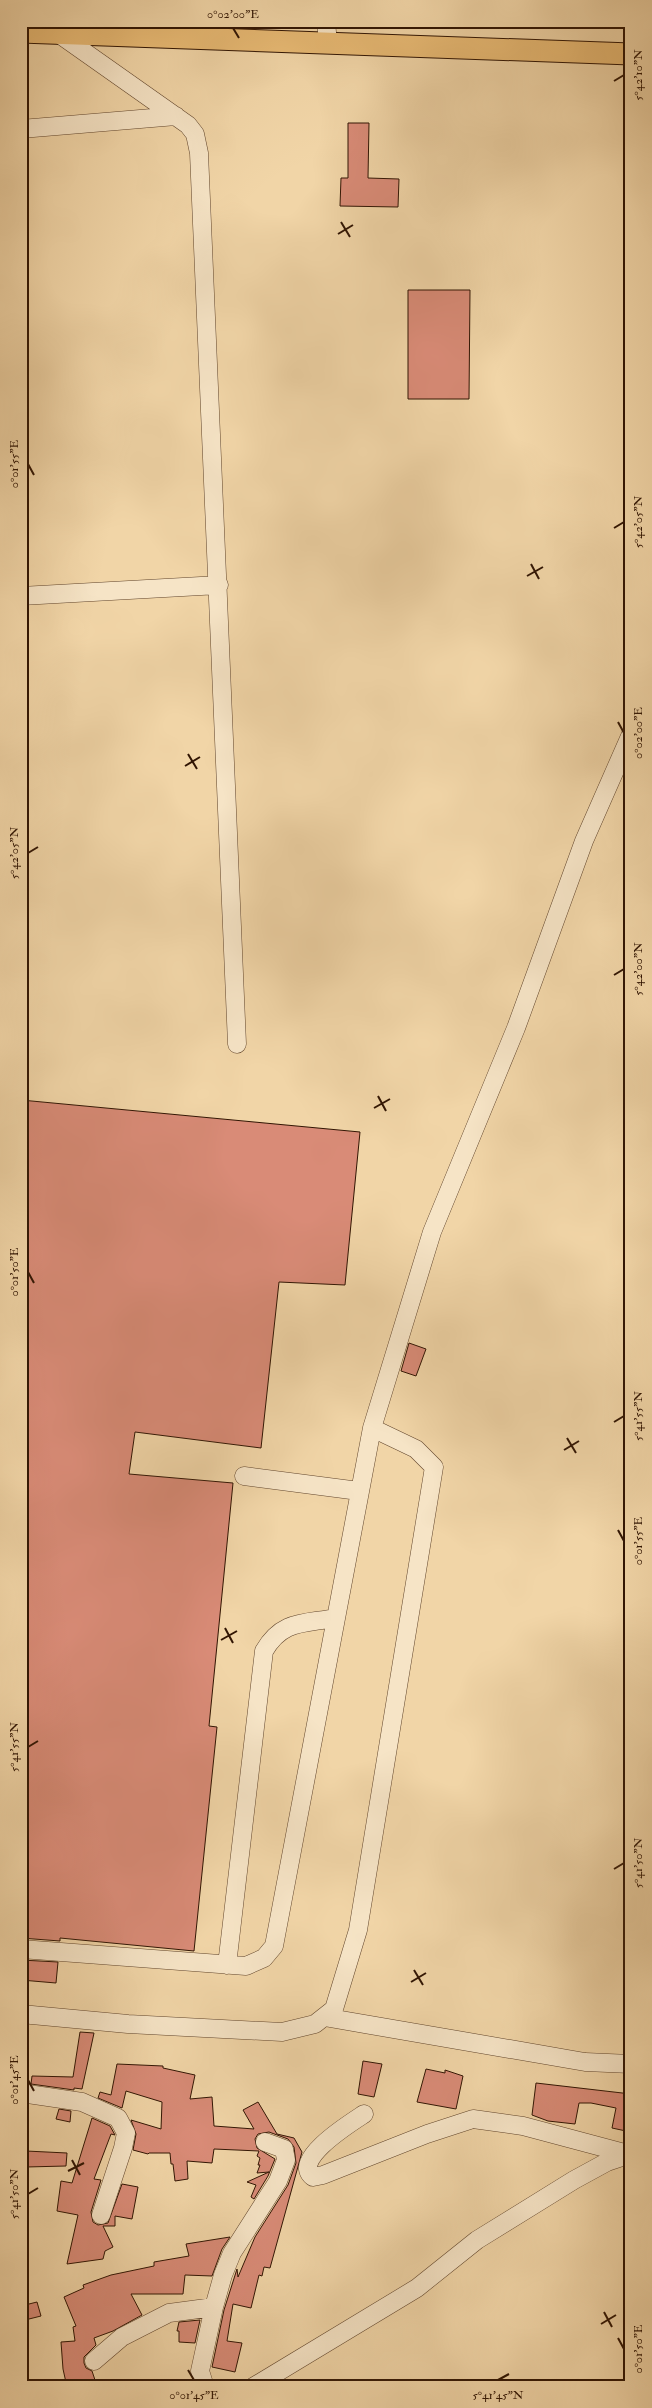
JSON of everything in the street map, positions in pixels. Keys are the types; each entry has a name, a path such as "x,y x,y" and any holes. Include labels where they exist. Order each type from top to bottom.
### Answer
{"main road":[{"path":"21,32 60,28 328,44 631,54"}],"street":[{"path":"326,21 328,44"},
{"path":"60,28 188,125 195,134 199,153 219,585 237,1044"},
{"path":"21,129 176,116"},
{"path":"21,596 219,585"},
{"path":"21,1949 246,1966 264,1958 274,1946 372,1428 432,1232 512,1037 584,841 631,734"},
{"path":"21,2014 128,2024 282,2032 315,2024 334,2009 358,1930 434,1467 416,1449 372,1428"},
{"path":"244,1476 359,1491"},
{"path":"227,1965 264,1651 272,1637 284,1628 335,1618"},
{"path":"324,2017 585,2062 631,2064"},
{"path":"21,2094 82,2102 118,2118 126,2133 123,2148 101,2215"},
{"path":"364,2114 336,2131 314,2154 308,2170 312,2177 322,2175 427,2134 473,2119 523,2126 629,2154"},
{"path":"206,2387 200,2371 214,2307 232,2252 278,2181 286,2160 284,2149 265,2142"},
{"path":"253,2387 417,2288 477,2240 574,2180 607,2162 629,2154"},
{"path":"94,2360 122,2337 169,2313 214,2307"}],"building":[{"path":"348,123 369,123 368,178 399,179 398,207 340,206 341,178 348,178"},
{"path":"408,290 470,290 469,399 408,399"},
{"path":"21,1100 360,1132 345,1285 279,1282 261,1448 135,1432 129,1474 233,1483 209,1726 217,1727 194,1951 60,1938 60,1941 21,1938"},
{"path":"409,1343 426,1349 416,1376 401,1371"},
{"path":"21,1960 58,1962 56,1983 21,1980"},
{"path":"80,2032 94,2033 82,2089 74,2088 74,2090 31,2084 32,2076 73,2077"},
{"path":"363,2061 382,2064 374,2097 358,2094"},
{"path":"117,2064 163,2066 163,2068 195,2075 190,2099 212,2097 214,2126 254,2129 243,2110 258,2102 277,2134 294,2138 302,2152 270,2268 264,2267 262,2276 259,2275 251,2308 233,2304 227,2341 242,2343 235,2372 212,2367 224,2310 237,2269 238,2277 255,2237 288,2185 296,2163 294,2147 288,2139 269,2132 258,2134 255,2139 257,2148 275,2159 268,2176 254,2199 251,2197 256,2185 247,2182 269,2172 257,2173 260,2165 258,2165 260,2158 257,2156 259,2151 214,2149 212,2163 187,2161 188,2179 175,2181 170,2153 148,2154 133,2150 136,2134 131,2120 161,2129 162,2102 126,2091 122,2108 98,2098 100,2092 111,2095"},
{"path":"426,2069 445,2073 445,2070 463,2076 456,2109 417,2102"},
{"path":"536,2083 631,2094 626,2131 612,2128 616,2108 591,2103 579,2103 575,2124 548,2121 532,2115"},
{"path":"59,2109 71,2111 70,2122 56,2119"},
{"path":"92,2118 110,2126 115,2135 111,2134 94,2179 101,2180 91,2212 93,2222 98,2225 108,2223 122,2184 138,2187 132,2219 115,2216 115,2226 103,2226 113,2247 105,2251 103,2259 67,2264 78,2215 57,2211 61,2181 72,2183"},
{"path":"26,2151 67,2153 66,2166 26,2167"},
{"path":"230,2237 222,2249 212,2276 185,2275 183,2294 131,2294 142,2315 113,2331 94,2338 96,2345 84,2357 86,2368 92,2371 96,2383 85,2387 67,2387 63,2369 61,2342 75,2341 73,2327 76,2326 64,2297 84,2288 83,2285 111,2275 154,2266 154,2262 189,2256 186,2244"},
{"path":"37,2302 41,2316 21,2321 21,2306"},
{"path":"200,2320 195,2343 179,2342 179,2331 177,2331 179,2322"}]}
